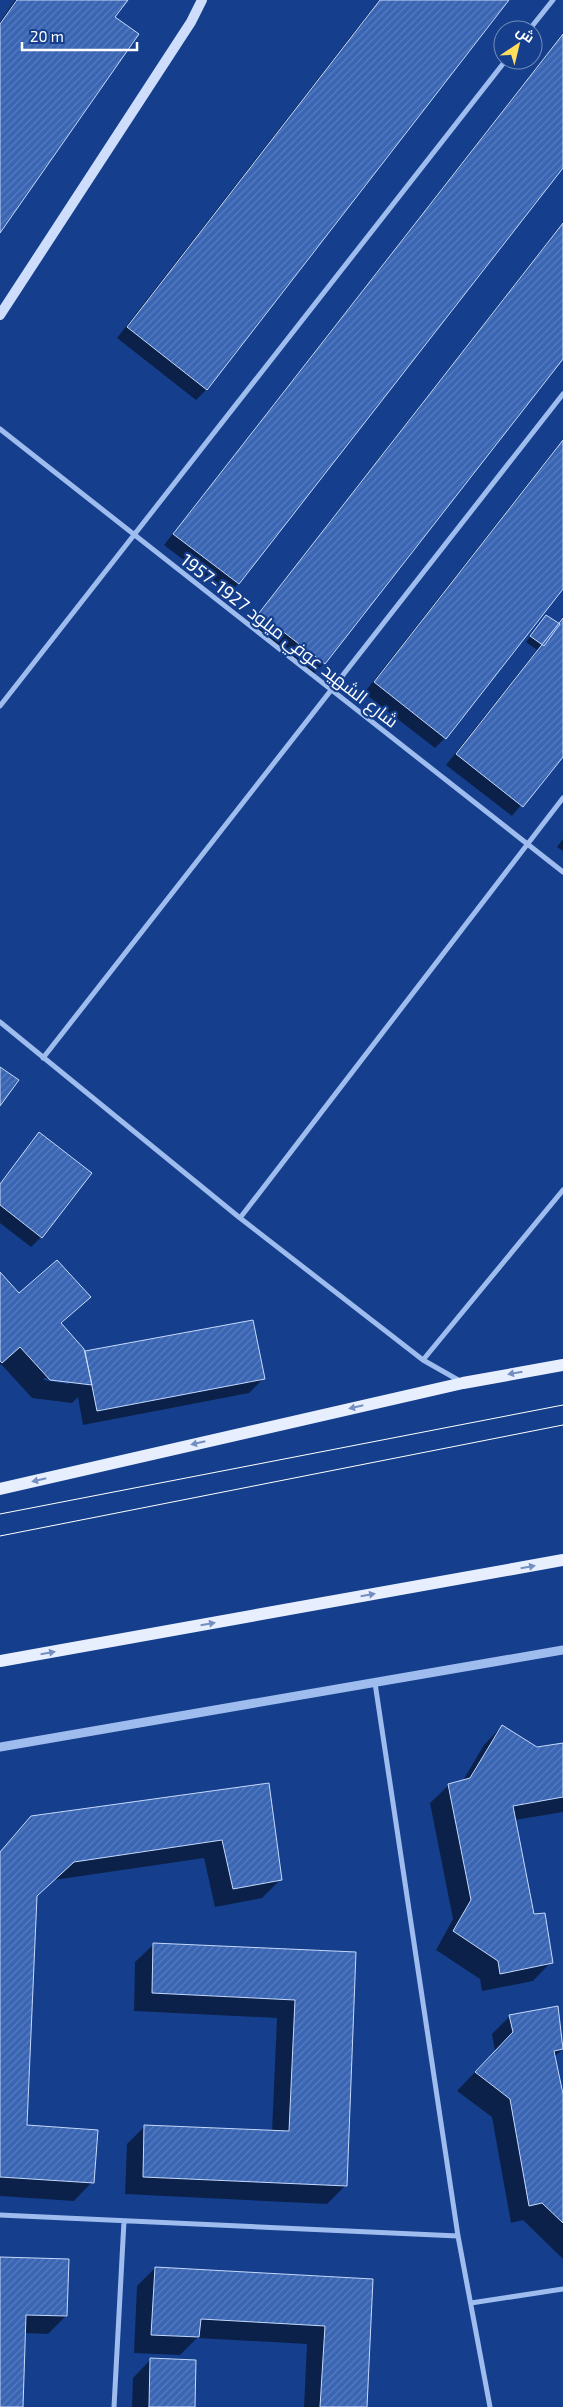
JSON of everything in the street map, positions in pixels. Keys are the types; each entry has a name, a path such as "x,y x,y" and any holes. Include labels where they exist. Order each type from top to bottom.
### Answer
{"main road":[{"path":"0,315 191,22 202,0"},
{"path":"0,1488 463,1383 563,1365"},
{"path":"0,1662 563,1560"}],"street":[{"path":"538,20 553,0"},
{"path":"0,706 498,70"},
{"path":"43,1058 563,394"},
{"name":"شارع الشهيد عوفي ميلود 1927-1957","path":"0,429 563,872"},
{"path":"240,1218 563,798"},
{"path":"0,1022 240,1218 424,1360 463,1383"},
{"path":"424,1360 563,1190"},
{"path":"0,1747 563,1650"},
{"path":"375,1683 458,2236 490,2407"},
{"path":"0,2215 458,2236"},
{"path":"114,2407 124,2221"},
{"path":"471,2303 563,2289"}],"building":[{"path":"17,0 128,0 115,17 139,34 0,233 0,24"},
{"path":"380,0 509,0 207,390 127,327"},
{"path":"563,34 563,168 239,584 173,534 535,70 543,70 543,60"},
{"path":"563,223 563,359 325,664 259,613"},
{"path":"563,440 563,589 446,739 374,682"},
{"path":"546,615 560,624 544,646 530,636"},
{"path":"563,618 563,757 523,807 456,754"},
{"path":"0,1067 19,1080 0,1106"},
{"path":"39,1132 92,1173 42,1238 0,1205 0,1184"},
{"path":"57,1260 91,1297 61,1323 84,1349 92,1385 50,1380 20,1347 2,1363 0,1361 0,1272 19,1293"},
{"path":"253,1320 265,1379 97,1411 85,1351"},
{"path":"502,1725 537,1747 563,1743 563,1797 513,1806 534,1914 545,1913 553,1963 500,1974 498,1961 453,1931 471,1900 448,1784 470,1778"},
{"path":"269,1783 282,1880 233,1889 222,1840 74,1862 37,1896 27,2125 98,2130 94,2183 0,2177 0,1852 31,1816"},
{"path":"153,1943 356,1952 347,2186 143,2177 144,2125 289,2131 295,2000 152,1993"},
{"path":"558,2006 563,2049 554,2051 563,2094 563,2223 542,2203 529,2206 510,2099 475,2072 513,2032 509,2015"},
{"path":"0,2257 69,2259 67,2316 26,2315 23,2407 0,2407"},
{"path":"155,2267 373,2279 367,2407 320,2407 325,2326 201,2319 199,2337 151,2335"},
{"path":"150,2358 196,2360 195,2407 149,2407"}],"tram line":[{"path":"0,1514 563,1405"},
{"path":"0,1536 563,1425"}]}
